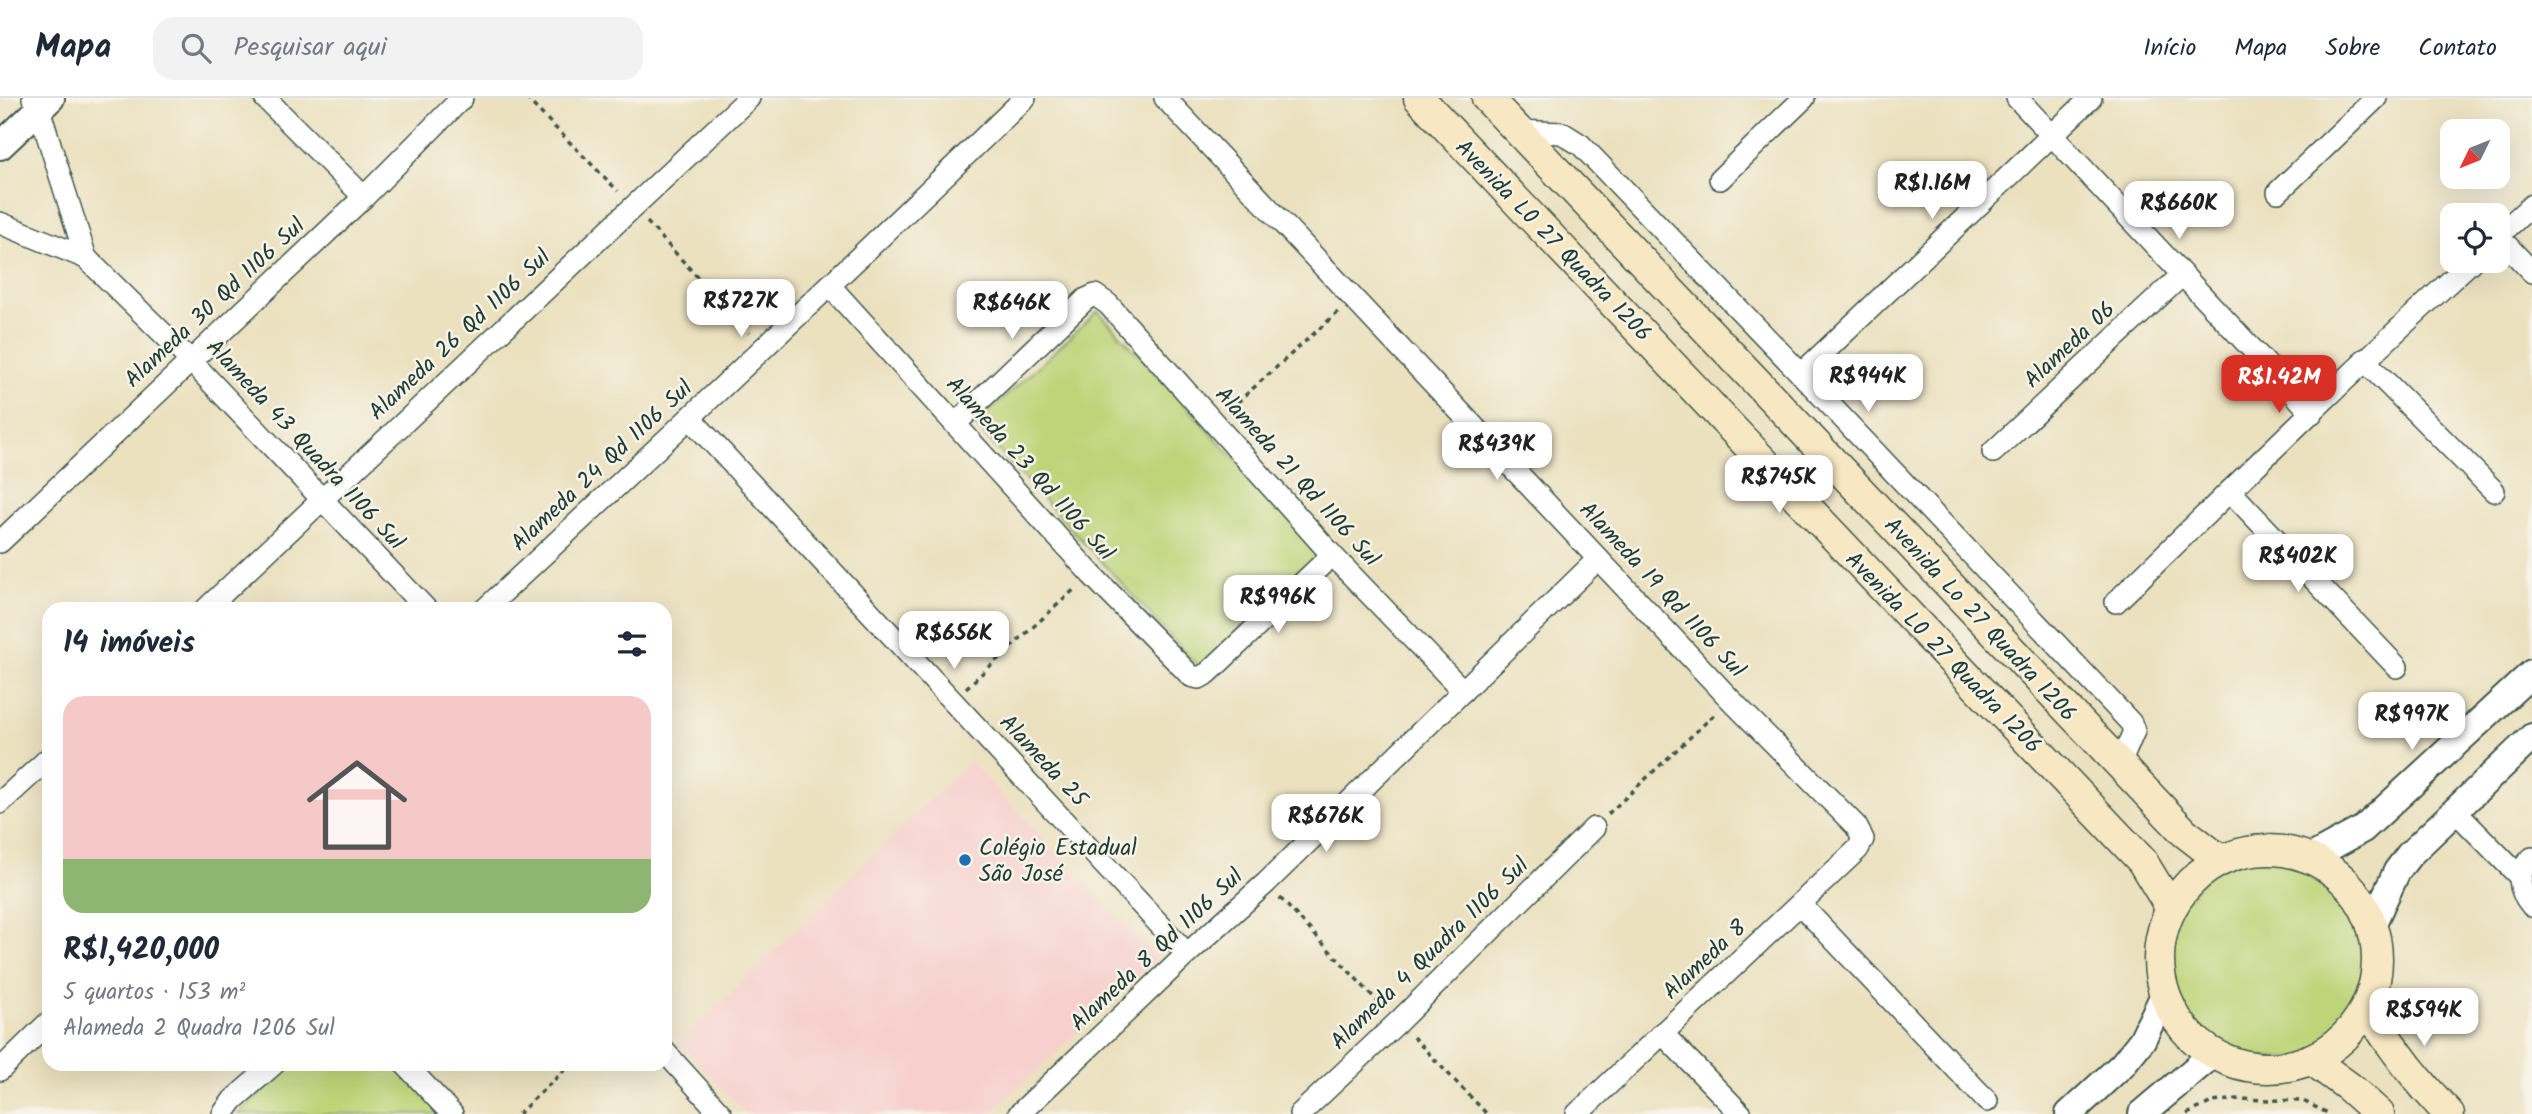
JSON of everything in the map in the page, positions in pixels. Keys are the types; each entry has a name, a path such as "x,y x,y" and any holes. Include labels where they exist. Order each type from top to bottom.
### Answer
{"main road":[{"name":"Avenida L0 27 Quadra 1206","path":"1419,98 2142,861 2171,907"},
{"name":"Avenida Lo 27 Quadra 1206","path":"1487,98 2184,832 2220,860"},
{"path":"2280,849 2310,858 2331,869 2349,885 2363,904 2372,925 2378,953 2375,981 2367,1008 2350,1032 2328,1051 2312,1060 2272,1069 2242,1066 2213,1054 2184,1029 2164,995 2158,951 2162,928 2183,888 2200,872 2220,860 2249,850 2280,849"},
{"path":"2367,1008 2393,1049 2449,1114"},
{"path":"2312,1060 2349,1087 2379,1114"}],"street":[{"path":"265,98 364,197"},
{"name":"Alameda 30 Qd 1106 Sul","path":"1,539 364,197 462,98"},
{"name":"Alameda 26 Qd 1106 Sul","path":"213,602 749,98"},
{"name":"Alameda 24 Qd 1106 Sul","path":"493,602 830,286 1025,98"},
{"name":"Alameda 19 Qd 1106 Sul","path":"1165,98 1730,699 1856,826 1863,839"},
{"path":"1720,179 1804,98"},
{"path":"2017,98 2312,413"},
{"path":"1801,374 2091,98"},
{"path":"2278,192 2376,98"},
{"path":"0,146 41,102"},
{"path":"41,102 86,258"},
{"path":"1518,131 1562,133 1581,145 1801,374 2131,723 2134,731 2120,764"},
{"path":"2510,226 2532,205"},
{"path":"0,223 86,258"},
{"path":"2510,249 2532,272"},
{"name":"Alameda 43 Quadra 1106 Sul","path":"86,258 190,360 419,602"},
{"path":"2116,602 2364,360 2459,273"},
{"name":"Alameda 06","path":"1993,452 2182,275"},
{"name":"Alameda 23 Qd 1106 Sul","path":"830,286 1091,574 1191,676 1199,678 1208,674 1332,555"},
{"name":"Alameda 21 Qd 1106 Sul","path":"955,424 1086,299 1096,295 1108,304 1332,555 1463,691"},
{"path":"2364,360 2494,491"},
{"name":"Alameda 25","path":"690,418 1187,954"},
{"path":"1827,456 1853,429"},
{"path":"1870,501 1895,473"},
{"path":"2231,491 2397,667"},
{"name":"Alameda 8 Qd 1106 Sul","path":"1018,1114 1266,883 1598,559"},
{"path":"2310,858 2362,828 2532,673"},
{"path":"2372,925 2397,871 2409,855 2532,737"},
{"path":"0,803 42,764"},
{"path":"2455,811 2520,877"},
{"name":"Alameda 4 Quadra 1106 Sul","path":"1300,1114 1398,1022 1594,828"},
{"name":"Alameda 8","path":"1577,1114 1858,849 1863,839"},
{"path":"2532,858 2520,877 2521,894 2532,906"},
{"path":"1800,904 1987,1101"},
{"path":"2069,1114 2122,1065 2142,1040 2164,995"},
{"path":"0,1070 42,1028"},
{"path":"1662,1033 1741,1114"},
{"path":"2142,1114 2213,1054"},
{"path":"672,1060 721,1114"},
{"path":"223,1114 233,1100 266,1071"},
{"path":"412,1071 452,1114"}],"path":[{"path":"1215,423 1353,298"},
{"path":"952,700 1091,574"},
{"path":"1594,828 1730,699"},
{"path":"1266,883 1487,1114"},
{"path":"518,1114 564,1071"},
{"path":"2187,1114 2212,1102 2238,1099 2303,1101 2330,1114"}],"shaded area":[{"name":"Colégio Estadual São José","path":"970,761 1157,959 990,1114 747,1114 679,1043"}],"green space":[{"path":"1098,311 1322,553 1199,667 975,425"},
{"path":"2310,858 2349,885 2372,925 2367,1008 2312,1060 2213,1054 2164,995 2162,928 2220,860"},
{"path":"284,1071 402,1071 442,1114 238,1114"}],"place":[{"name":"Colégio Estadual São José","path":"965,860"}]}
